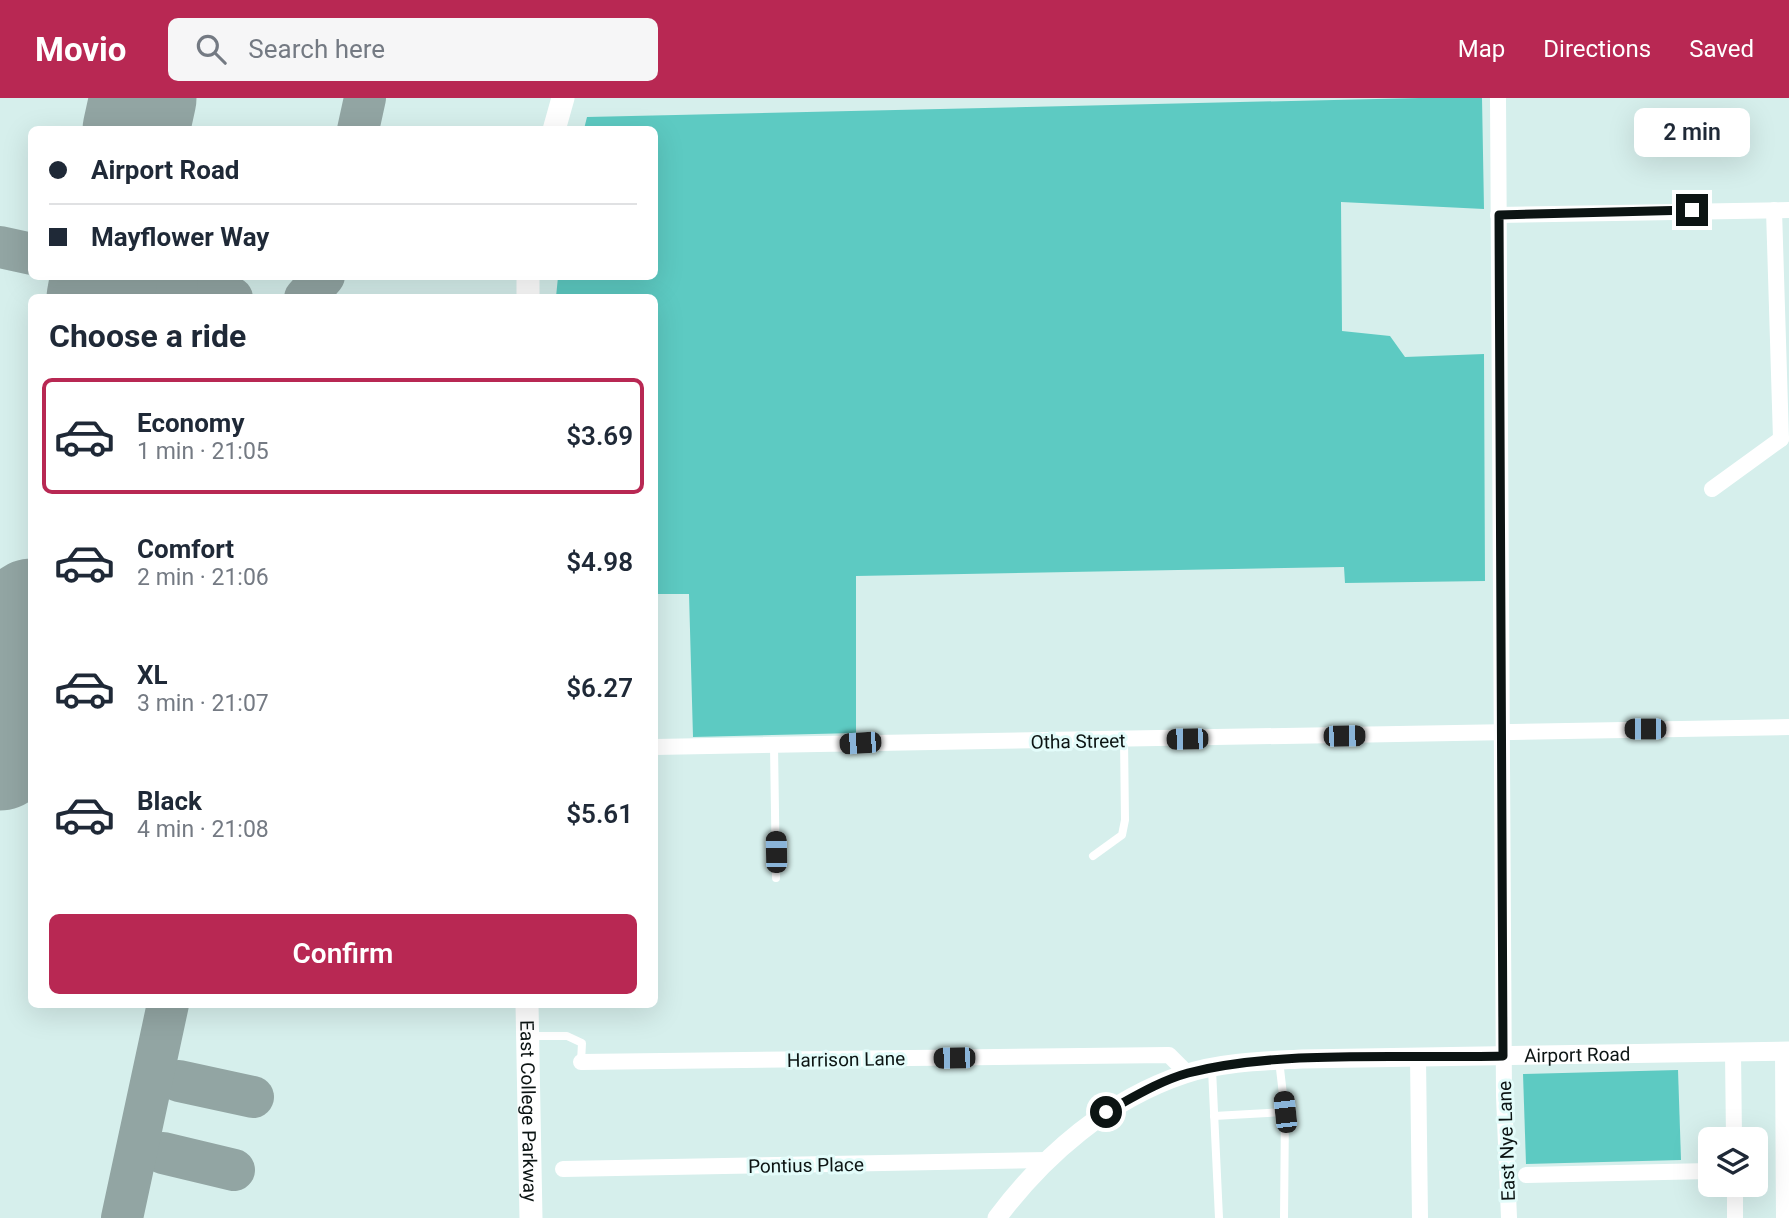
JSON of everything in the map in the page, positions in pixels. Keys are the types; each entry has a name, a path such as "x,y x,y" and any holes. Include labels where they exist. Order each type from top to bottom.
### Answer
{"main road":[{"path":"555,126 563,98"},
{"name":"East College Parkway","path":"527,1008 531,1218"}],"street":[{"name":"East Nye Lane","path":"1498,98 1503,1056 1509,1218"},
{"path":"1499,215 1782,210 1785,439 1712,489"},
{"name":"Otha Street","path":"658,747 1789,727"},
{"path":"1784,1218 1786,1051"},
{"name":"Airport Road","path":"997,1218 1048,1160 1106,1112 1187,1073 1279,1060 1786,1051"},
{"path":"1733,1053 1734,1127"},
{"name":"Harrison Lane","path":"581,1062 1169,1055 1187,1073"},
{"path":"1418,1058 1420,1218"},
{"name":"Pontius Place","path":"564,1170 1048,1160"},
{"path":"1526,1175 1698,1171"},
{"path":"1735,1197 1735,1218"}],"lane":[{"path":"1093,856 1122,835 1125,820 1124,739"},
{"path":"774,746 776,878"},
{"path":"527,1036 576,1038 582,1043 581,1062"},
{"path":"1279,1060 1285,1112 1284,1218"},
{"path":"1212,1069 1219,1218"},
{"path":"1214,1116 1285,1112"}],"shaded area":[{"path":"1482,98 1484,209 1341,202 1342,331 1390,336 1405,357 1484,354 1485,581 1345,583 1344,567 856,576 856,733 693,737 689,594 658,594 658,294 556,294 558,280 658,280 658,126 585,126 587,117"},
{"path":"1678,1070 1681,1160 1526,1164 1523,1074"}],"taxiway":[{"path":"135,126 141,98"},
{"path":"359,126 365,98"},
{"path":"0,247 28,253"},
{"path":"74,280 82,294"},
{"path":"165,280 215,294"},
{"path":"308,294 321,280"},
{"path":"129,294 146,286 177,285"},
{"path":"122,1218 167,1008"},
{"path":"179,1081 253,1097"},
{"path":"163,1153 234,1170"}],"runway":[{"path":"137,126 143,98"},
{"path":"101,294 103,280"},
{"path":"0,757 28,630"}],"route":[{"path":"1106,1112 1187,1073 1241,1064 1302,1059 1503,1056 1499,215 1692,210"}]}
